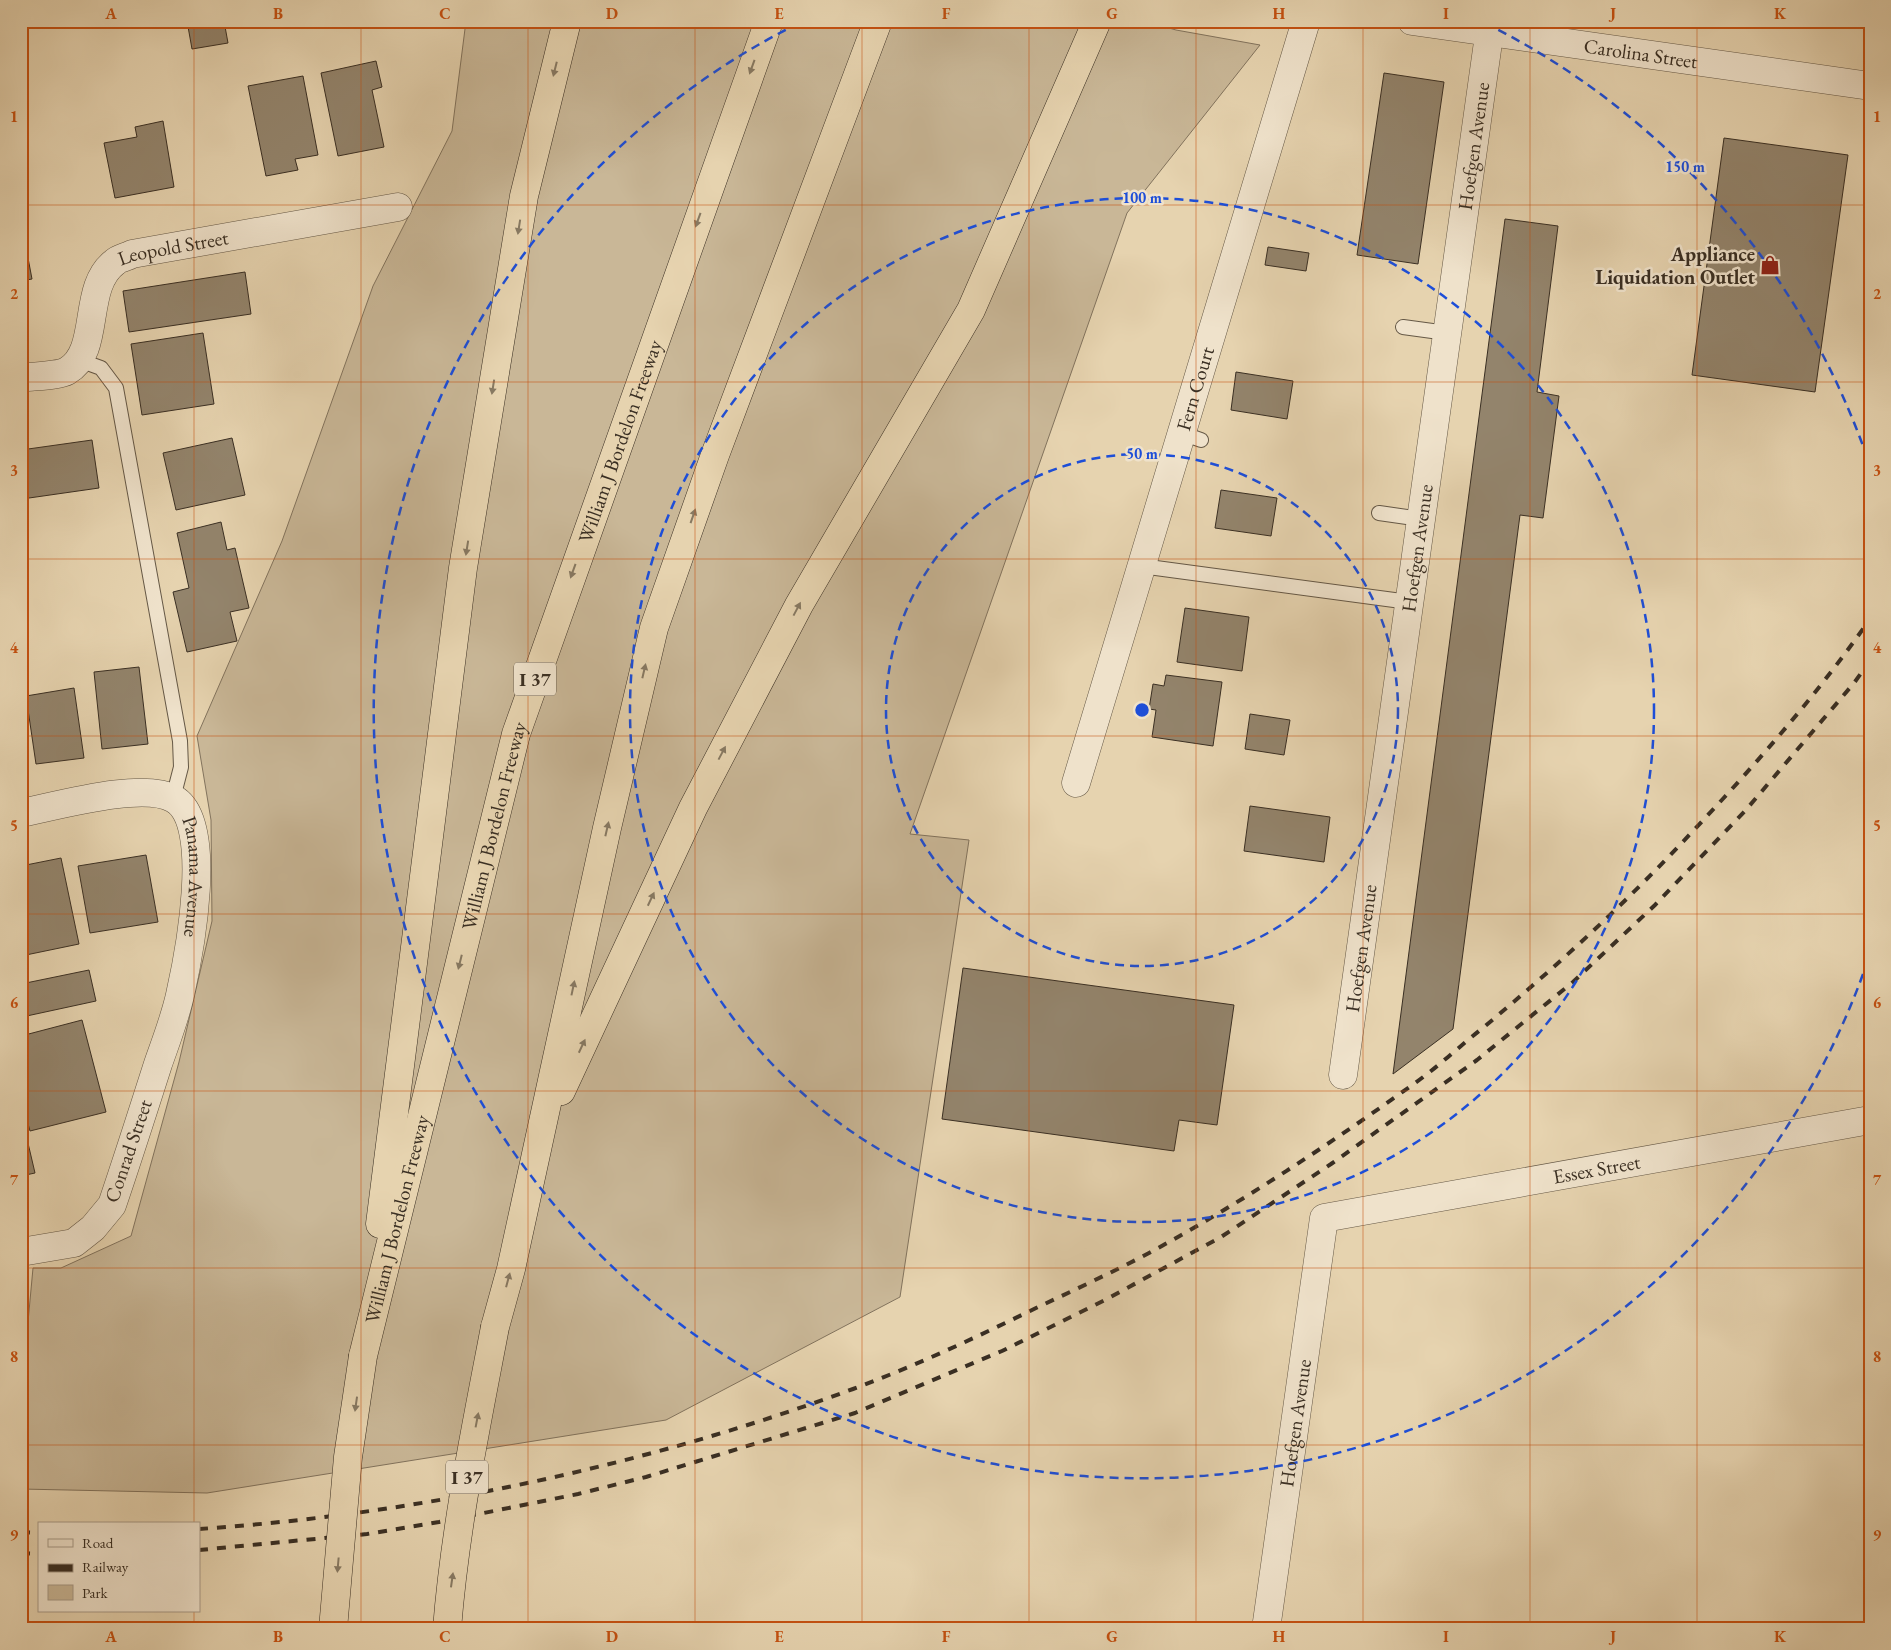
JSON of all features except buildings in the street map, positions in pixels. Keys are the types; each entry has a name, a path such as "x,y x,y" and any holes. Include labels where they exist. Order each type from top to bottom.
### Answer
{"highway":[{"path":"363,1356 463,568 524,196 567,21"},
{"name":"William J Bordelon Freeway","path":"333,1629 348,1457 363,1356 516,734 769,21"},
{"name":"I 37","path":"447,1629 450,1590 470,1458 495,1327 511,1269 607,828 654,628 715,455 878,21"},
{"path":"540,1138 693,808 799,605 971,310 1097,21"}],"street":[{"name":"Fern Court","path":"1076,783 1141,566 1191,436 1306,21"},
{"name":"Carolina Street","path":"1412,21 1490,27 1870,86"},
{"name":"Hoefgen Avenue","path":"1343,1075 1490,27"},
{"name":"Leopold Street","path":"79,360 86,341 98,285 115,262 132,254 398,207"},
{"path":"21,378 66,372 79,360"},
{"name":"Panama Avenue","path":"21,813 132,792 153,792 173,798 185,807 190,818 196,860 195,906 180,997"},
{"name":"Conrad Street","path":"21,1252 74,1243 93,1228 112,1205 180,997"},
{"name":"Essex Street","path":"1324,1218 1870,1120"},
{"name":"Hoefgen Avenue","path":"1266,1629 1324,1218"}],"lane":[{"path":"1403,327 1447,333"},
{"path":"79,360 101,368 116,388 180,741 181,767 173,798"},
{"path":"1379,513 1421,520"},
{"path":"1141,566 1409,602"}],"green space":[{"path":"466,21 1145,21 1176,30 1260,45 1127,213 910,834 969,840 900,1297 666,1420 207,1493 21,1489 21,1398 33,1268 61,1268 131,1236 179,1062 212,921 211,820 197,736 282,541 373,286 452,131"}],"railway":[{"path":"200,1529 365,1512 448,1498 531,1482 613,1463 694,1441 774,1417 899,1371 990,1330 1149,1253 1251,1193 1383,1106 1433,1070 1539,980 1643,883 1717,806 1807,702 1870,619"},
{"path":"200,1550 367,1534 439,1522 578,1494 646,1477 855,1413 1002,1351 1105,1300 1221,1237 1331,1164 1477,1060 1573,982 1655,905 1745,811 1854,683 1870,661"},
{"path":"21,1532 38,1533"},
{"path":"21,1553 38,1554"}],"place":[{"name":"Appliance Liquidation Outlet","path":"1770,265"}]}
